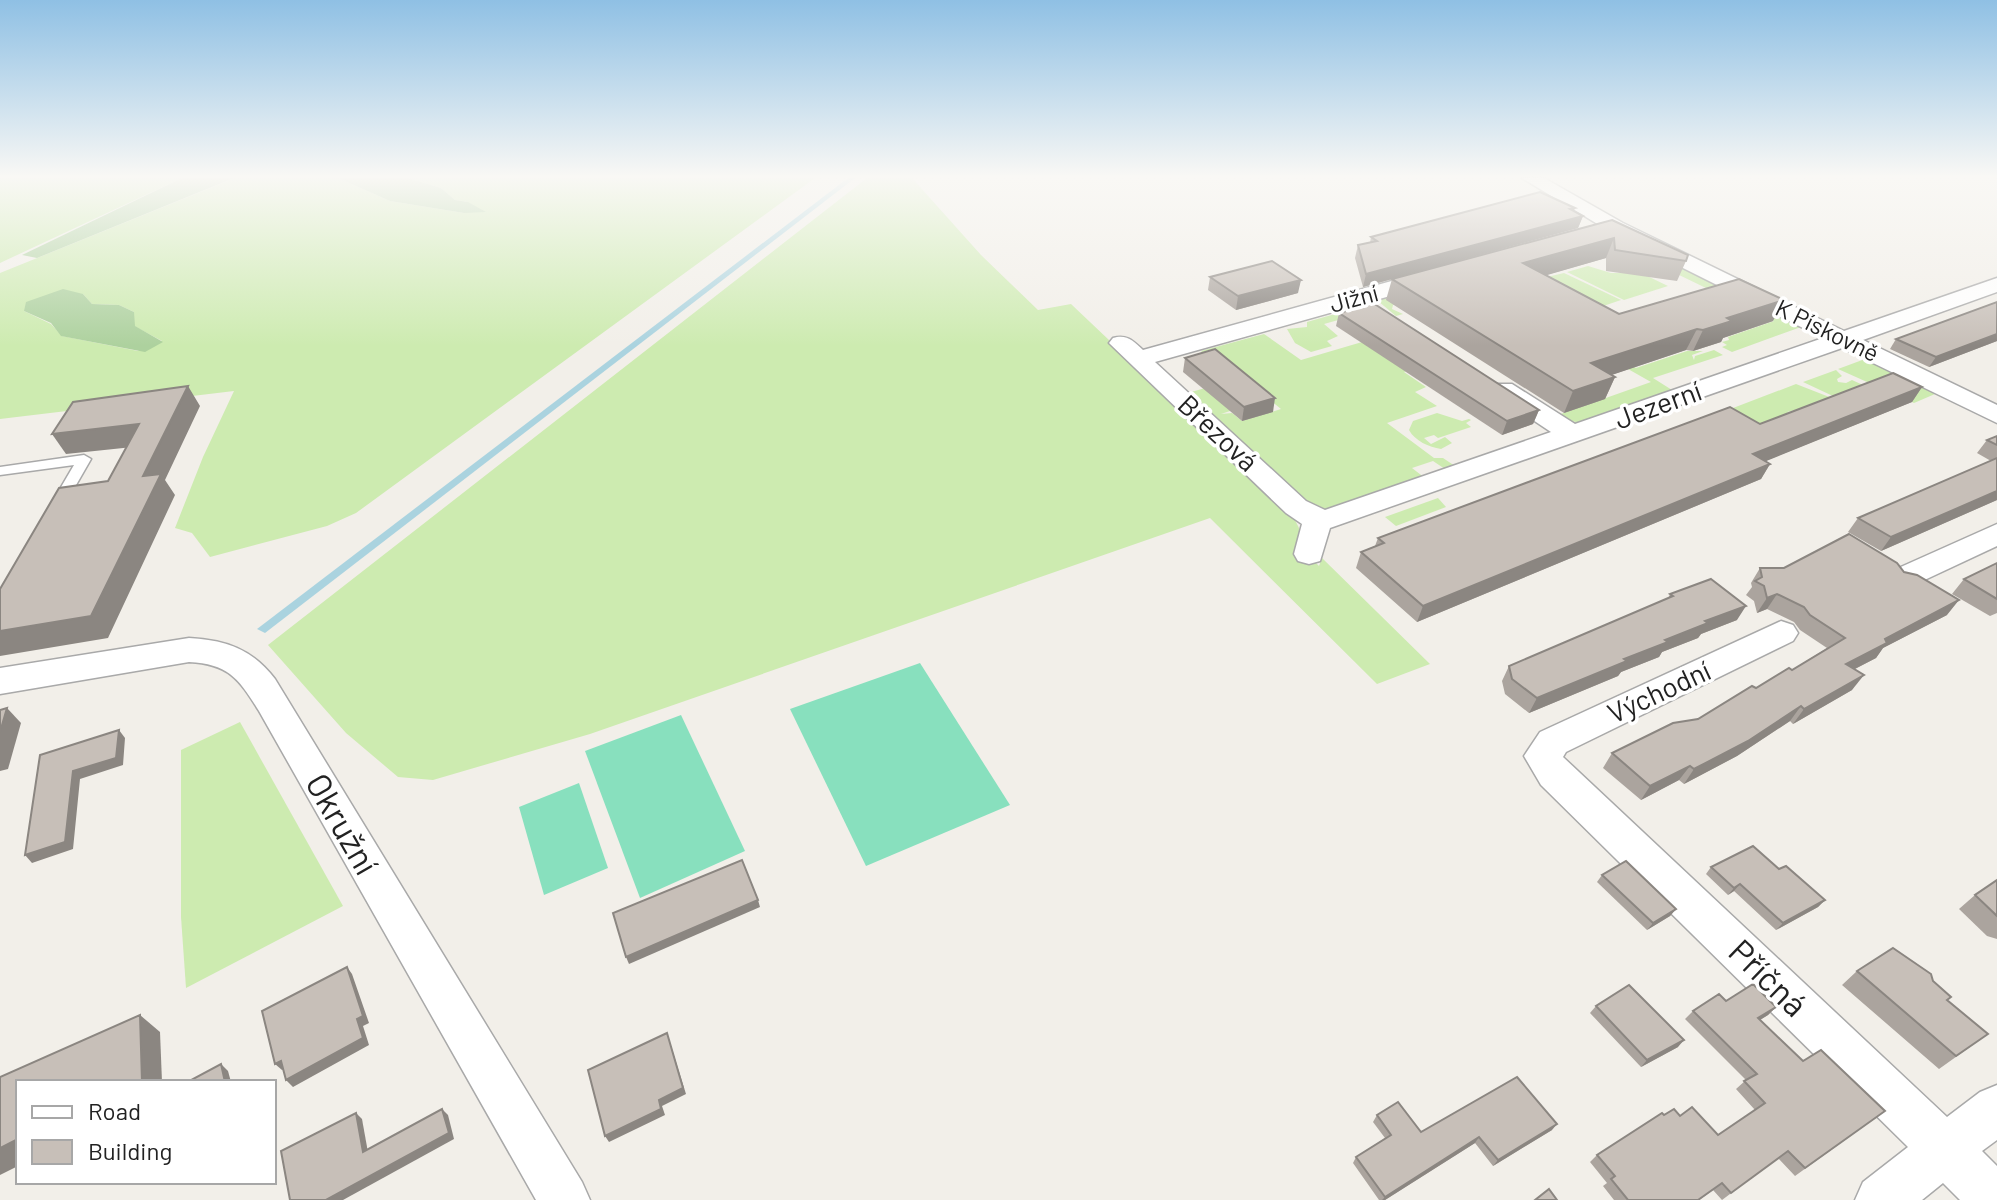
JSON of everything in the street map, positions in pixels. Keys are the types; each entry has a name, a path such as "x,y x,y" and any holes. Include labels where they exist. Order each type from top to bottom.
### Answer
{"street":[{"name":"K Pískovně","path":"1630,234 1997,415"},
{"name":"Jižní","path":"1129,351 1360,297 1457,270"},
{"name":"Jezerní","path":"1318,519 1338,518 1997,285"},
{"path":"1360,297 1383,313"},
{"name":"Březová","path":"1129,351 1288,500 1318,519"},
{"path":"1476,372 1574,435"},
{"path":"1309,554 1318,519"},
{"path":"1905,577 1997,534"},
{"name":"Východní","path":"1542,756 1553,742 1781,633"},
{"name":"Okružní","path":"0,681 189,650 218,652 244,664 271,702 564,1200"},
{"name":"Příčná","path":"1542,756 1554,774 1995,1200"},
{"path":"1881,1200 1997,1109"}],"lane":[{"path":"0,471 84,459 46,525"}],"green space":[{"path":"0,234 62,234 0,263"},
{"path":"66,234 96,234 37,258 22,255"},
{"path":"96,234 738,234 356,513 327,526 210,557 192,533 175,528 234,391 0,419 0,273","holes":["83,294 92,304 119,305 134,312 134,326 162,341 138,351 62,336 51,324 24,311"]},
{"path":"795,234 962,234 1038,310 1071,304 1148,377 1147,380 1221,446 1220,450 1292,514 1300,530 1296,543 1319,566 1322,558 1430,664 1377,684 1210,518 590,734 433,780 398,777 346,733 268,645"},
{"path":"1609,241 1631,242 1801,327 1732,352 1722,347 1727,345 1722,342 1729,340 1728,337 1774,321"},
{"path":"1588,266 1611,273 1641,273 1668,286 1624,300 1567,272"},
{"path":"1564,273 1621,300 1577,315 1547,277"},
{"path":"1478,279 1636,368 1687,351 1703,351 1692,355 1694,360 1695,356 1714,350 1723,355 1653,378 1672,390 1579,423 1555,416 1651,382 1529,313 1425,297 1393,305 1392,309 1403,314 1396,316 1378,301 1380,298"},
{"path":"63,289 83,294 92,304 119,305 134,312 135,326 163,342 145,352 61,336 51,323 24,311 26,302"},
{"path":"1349,310 1356,315 1324,324 1338,336 1327,341 1332,346 1311,352 1295,343 1287,329 1307,327 1307,322"},
{"path":"1396,332 1429,364 1404,372 1426,387 1415,392 1437,406 1387,423 1434,458 1443,458 1455,466 1445,469 1433,461 1412,468 1425,478 1330,511 1312,508 1184,394 1223,383 1213,363 1201,351 1264,334 1301,360","holes":["1252,385 1281,409 1242,421 1232,413 1221,414 1230,411"]},
{"path":"1865,359 1935,394 1914,403 1838,369"},
{"path":"1836,370 1842,376 1837,379 1838,382 1852,380 1876,391 1835,397 1803,382"},
{"path":"1796,384 1837,400 1787,412 1790,414 1759,436 1707,418"},
{"path":"1437,413 1462,421 1469,419 1466,423 1471,427 1438,438 1434,435 1424,438 1431,444 1445,437 1452,443 1441,449 1427,445 1409,430 1413,421"},
{"path":"1438,498 1446,507 1396,526 1385,517"},
{"path":"920,663 1010,805 866,866 790,709"},
{"path":"681,715 745,851 640,898 585,751"},
{"path":"240,722 343,906 186,988 181,917 181,750"},
{"path":"579,783 608,868 544,895 519,807"}],"water":[{"path":"775,234 782,234 265,633 257,629"}],"building":[{"path":"1382,234 1516,234 1366,274 1358,245 1377,241 1371,237"},
{"path":"1560,234 1642,234 1688,255 1686,261 1615,250 1614,238 1523,263 1619,314 1739,279 1784,300 1727,318 1732,321 1591,363 1615,377 1573,391 1392,279"},
{"path":"1272,261 1301,280 1238,296 1210,277"},
{"path":"1997,302 1997,334 1936,357 1896,339"},
{"path":"1373,303 1539,410 1507,421 1339,313"},
{"path":"1215,349 1275,398 1244,407 1185,358"},
{"path":"1893,373 1922,387 1753,454 1770,464 1423,606 1361,552 1384,543 1378,538 1730,407 1760,424"},
{"path":"188,386 143,476 161,474 91,616 0,631 0,589 59,488 108,481 139,424 52,434 73,402"},
{"path":"1997,436 1997,445 1987,440"},
{"path":"1997,458 1997,491 1891,537 1858,518"},
{"path":"1849,534 1897,563 1904,572 1917,575 1959,600 1885,639 1887,643 1846,664 1864,675 1804,709 1801,706 1748,741 1694,769 1690,766 1650,786 1612,753 1673,723 1698,719 1752,686 1756,688 1789,668 1792,670 1845,638 1810,615 1804,607 1777,594 1767,598 1764,586 1755,581 1762,577 1760,568 1784,568"},
{"path":"1997,563 1997,599 1964,579"},
{"path":"1711,579 1746,606 1705,621 1708,623 1624,659 1627,661 1537,698 1512,679 1509,666 1673,596 1670,594"},
{"path":"7,708 0,732 0,710"},
{"path":"119,730 116,758 73,771 65,842 25,855 40,755"},
{"path":"1753,846 1779,869 1786,866 1825,900 1783,923 1740,884 1734,888 1711,867"},
{"path":"742,860 758,900 626,957 613,913"},
{"path":"1626,861 1676,909 1653,923 1602,875"},
{"path":"1997,880 1997,916 1975,895"},
{"path":"1893,948 1931,974 1933,981 1951,997 1947,1000 1988,1034 1956,1056 1857,971"},
{"path":"347,967 363,1016 357,1019 363,1038 286,1080 281,1061 275,1064 262,1011"},
{"path":"1753,984 1776,1007 1758,1018 1803,1061 1821,1050 1885,1111 1805,1168 1788,1151 1731,1193 1722,1183 1698,1200 1628,1200 1611,1179 1615,1176 1597,1155 1662,1113 1664,1115 1674,1109 1680,1116 1692,1107 1718,1135 1765,1103 1744,1081 1757,1074 1693,1011 1719,994 1726,1001"},
{"path":"1629,985 1684,1040 1647,1060 1596,1006"},
{"path":"140,1015 142,1080 16,1080 16,1140 0,1148 0,1077"},
{"path":"667,1033 683,1088 659,1100 661,1109 605,1136 588,1070"},
{"path":"221,1064 225,1080 191,1080"},
{"path":"1517,1077 1557,1124 1498,1160 1479,1137 1385,1197 1356,1157 1391,1135 1377,1115 1398,1102 1421,1132"},
{"path":"442,1109 449,1133 326,1200 290,1200 281,1151 356,1113 363,1152"},
{"path":"1549,1189 1557,1200 1535,1200"}]}
